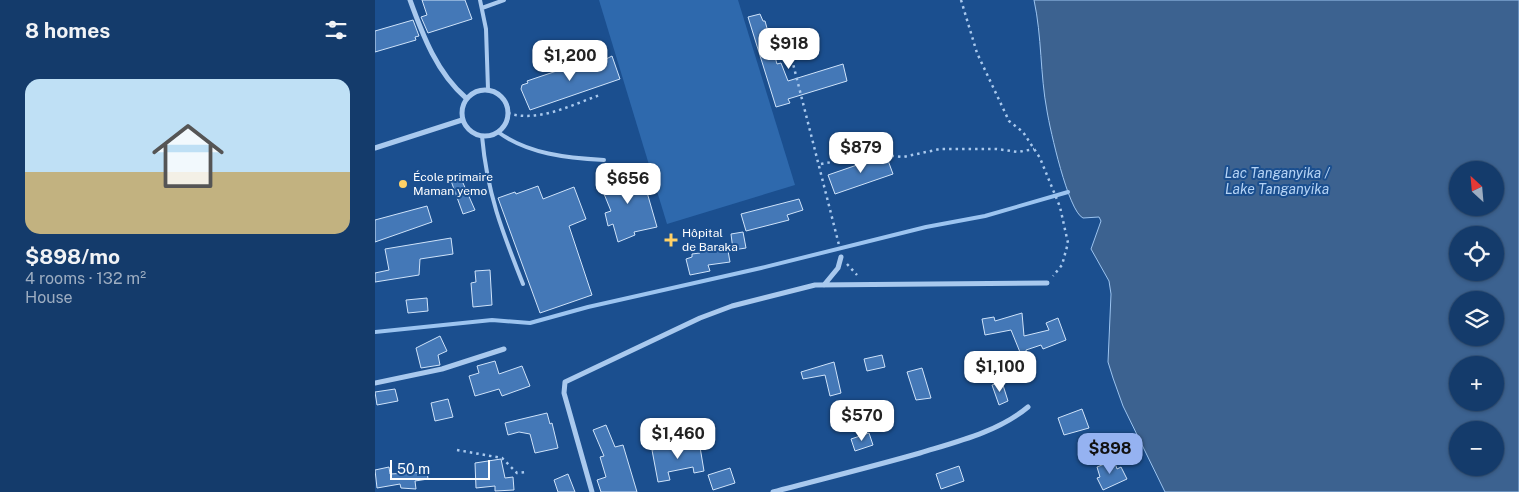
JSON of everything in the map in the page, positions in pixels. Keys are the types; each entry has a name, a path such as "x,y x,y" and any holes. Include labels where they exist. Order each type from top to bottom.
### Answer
{"street":[{"path":"410,0 425,39 450,84 466,98"},
{"path":"488,89 498,93 506,102 509,113 505,124 498,132 482,136 467,128 462,120 461,109 466,98 475,91 488,89"},
{"path":"375,148 462,120"},
{"path":"823,285 838,268 841,257"},
{"path":"592,492 564,393 565,382 700,318 732,306 823,285 1047,283"},
{"path":"375,383 442,369 504,350"},
{"path":"773,492 949,444 980,433 1017,416 1028,407"}],"lane":[{"path":"480,0 486,29 488,89"},
{"path":"482,8 504,0"},
{"path":"498,132 509,141 530,149 575,158 604,160"},
{"path":"482,136 488,185 494,208 523,284"}],"path":[{"path":"961,0 970,26 972,41 1009,121 1023,132 1040,158 1060,207 1068,243 1062,265 1047,283"},
{"path":"787,40 820,164 841,257 864,284"},
{"path":"509,113 522,118 539,116 600,95"},
{"path":"820,164 876,154 903,156 940,149 997,149 1018,152 1034,148"},
{"path":"457,450 502,458 517,472 527,472"}],"shaded area":[{"path":"599,0 738,0 795,185 667,224"}],"water":[{"name":"Lac Tanganyika / Lake Tanganyika","path":"1034,0 1519,0 1519,492 1165,492 1123,406 1108,362 1111,294 1109,281 1091,249 1101,221 1099,217 1083,218 1071,201 1056,151 1047,111"}],"building":[{"path":"422,0 465,0 472,19 428,33 421,17 427,15"},
{"path":"760,14 763,21 765,21 777,64 781,63 788,81 843,64 847,81 788,99 790,103 776,107 748,17"},
{"path":"413,20 419,36 415,37 416,40 375,52 375,31"},
{"path":"604,55 606,59 612,56 620,79 530,110 521,89 522,85 528,83 527,81"},
{"path":"886,155 893,174 835,194 828,175"},
{"path":"640,168 657,227 634,232 635,235 618,242 613,224 608,226 605,213 611,211 600,184"},
{"path":"459,174 475,210 463,214 450,178"},
{"path":"538,186 543,199 574,187 586,219 569,226 592,295 540,313 498,198"},
{"path":"799,199 803,210 787,215 789,220 746,231 741,214"},
{"path":"427,206 432,222 375,242 375,220"},
{"path":"743,232 746,248 733,250 731,234"},
{"path":"451,238 453,254 420,259 419,275 375,282 375,273 389,270 385,249"},
{"path":"727,245 730,262 708,265 710,271 690,275 686,259 692,257 692,254 700,253 699,250"},
{"path":"490,270 492,305 473,307 471,283 476,282 475,271"},
{"path":"427,298 428,311 408,313 406,300"},
{"path":"1022,313 1024,336 1049,330 1046,323 1058,318 1066,340 1043,349 1041,345 1026,350 1027,361 1024,362 1011,330 985,335 982,319 994,317 995,321"},
{"path":"440,336 447,351 438,355 440,365 421,368 416,348"},
{"path":"882,355 885,367 867,371 864,359"},
{"path":"495,361 499,374 522,366 530,386 502,396 499,389 475,396 469,376 479,373 477,366"},
{"path":"834,362 841,393 830,396 825,375 803,379 801,372"},
{"path":"922,368 931,398 916,400 907,372"},
{"path":"1002,382 1008,401 999,405 992,385"},
{"path":"395,389 398,401 377,405 375,392"},
{"path":"448,399 453,417 435,421 431,403"},
{"path":"1082,409 1089,428 1064,435 1058,418"},
{"path":"547,413 550,424 552,423 558,448 535,453 530,434 519,432 508,435 505,423"},
{"path":"606,425 615,447 623,445 637,492 601,492 597,480 606,477 600,457 604,456 593,430"},
{"path":"869,433 873,445 855,451 851,439"},
{"path":"699,441 704,471 694,473 693,467 668,472 670,480 658,482 652,450"},
{"path":"501,459 505,478 513,477 514,490 495,491 495,486 476,488 475,463"},
{"path":"1114,460 1117,469 1121,467 1127,479 1103,490 1097,478 1100,477 1097,467"},
{"path":"959,466 964,481 941,489 936,474"},
{"path":"389,467 390,474 427,472 428,479 415,481 416,489 401,488 400,484 377,488 375,470"},
{"path":"730,468 735,483 713,490 708,475"},
{"path":"568,474 575,492 558,492 554,480"}],"waterway":[{"path":"375,332 492,320 530,323 588,307 761,268 926,227 985,216 1068,192"}],"place":[{"name":"École primaire Maman yemo","path":"403,184"},
{"name":"Hôpital de Baraka","path":"671,240"}]}
